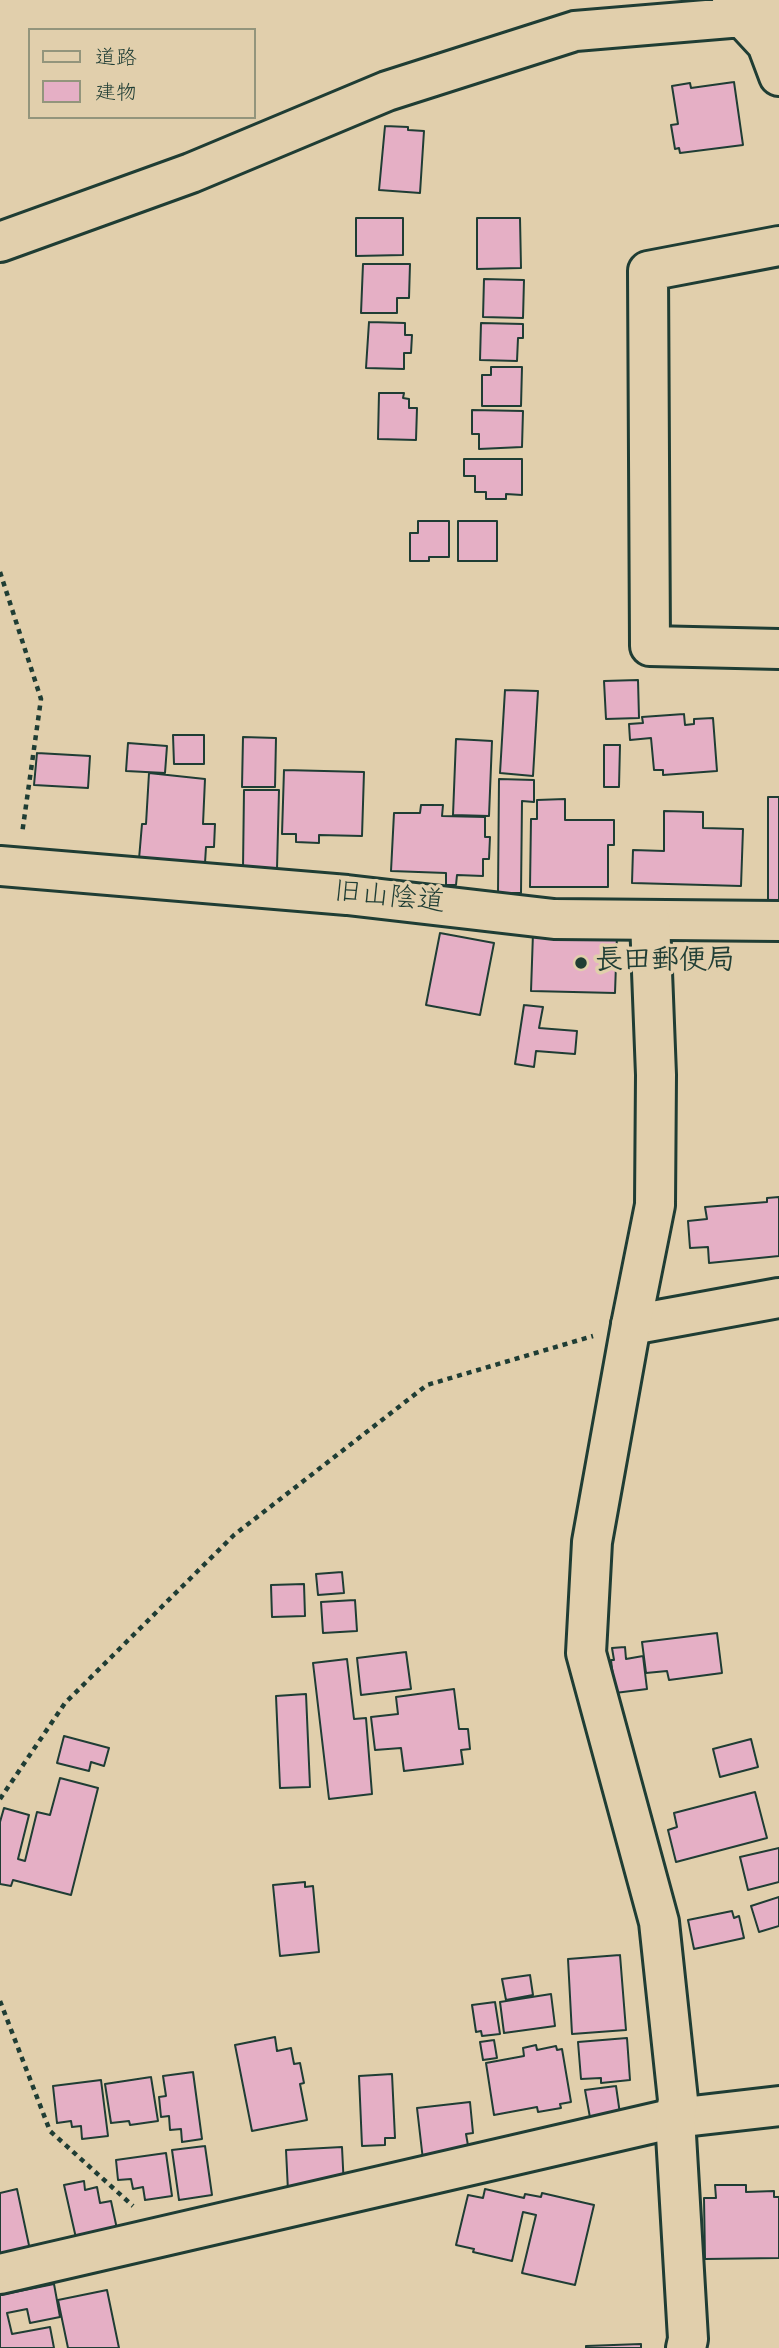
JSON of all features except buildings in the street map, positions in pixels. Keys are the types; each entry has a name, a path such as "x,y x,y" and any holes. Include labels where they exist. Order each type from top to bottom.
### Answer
{"street":[{"path":"728,8 767,44 779,76"},
{"path":"0,242 191,173 387,91 575,31 728,8 779,18"},
{"path":"779,246 648,271 650,646 779,649"},
{"name":"旧山陰道","path":"9,866 347,895 554,919 779,921"},
{"path":"650,919 656,1075 655,1205 592,1542 586,1653 659,1922 678,2100 675,2118 688,2339 686,2348"},
{"path":"631,1325 779,1298"},
{"path":"0,2274 675,2118 779,2106"}],"path":[{"path":"0,572 41,699 9,866"},
{"path":"0,1799 65,1703 234,1535 427,1385 631,1325"},
{"path":"0,2001 50,2131 166,2235"}],"place":[{"name":"長田郵便局","path":"581,963"}]}
